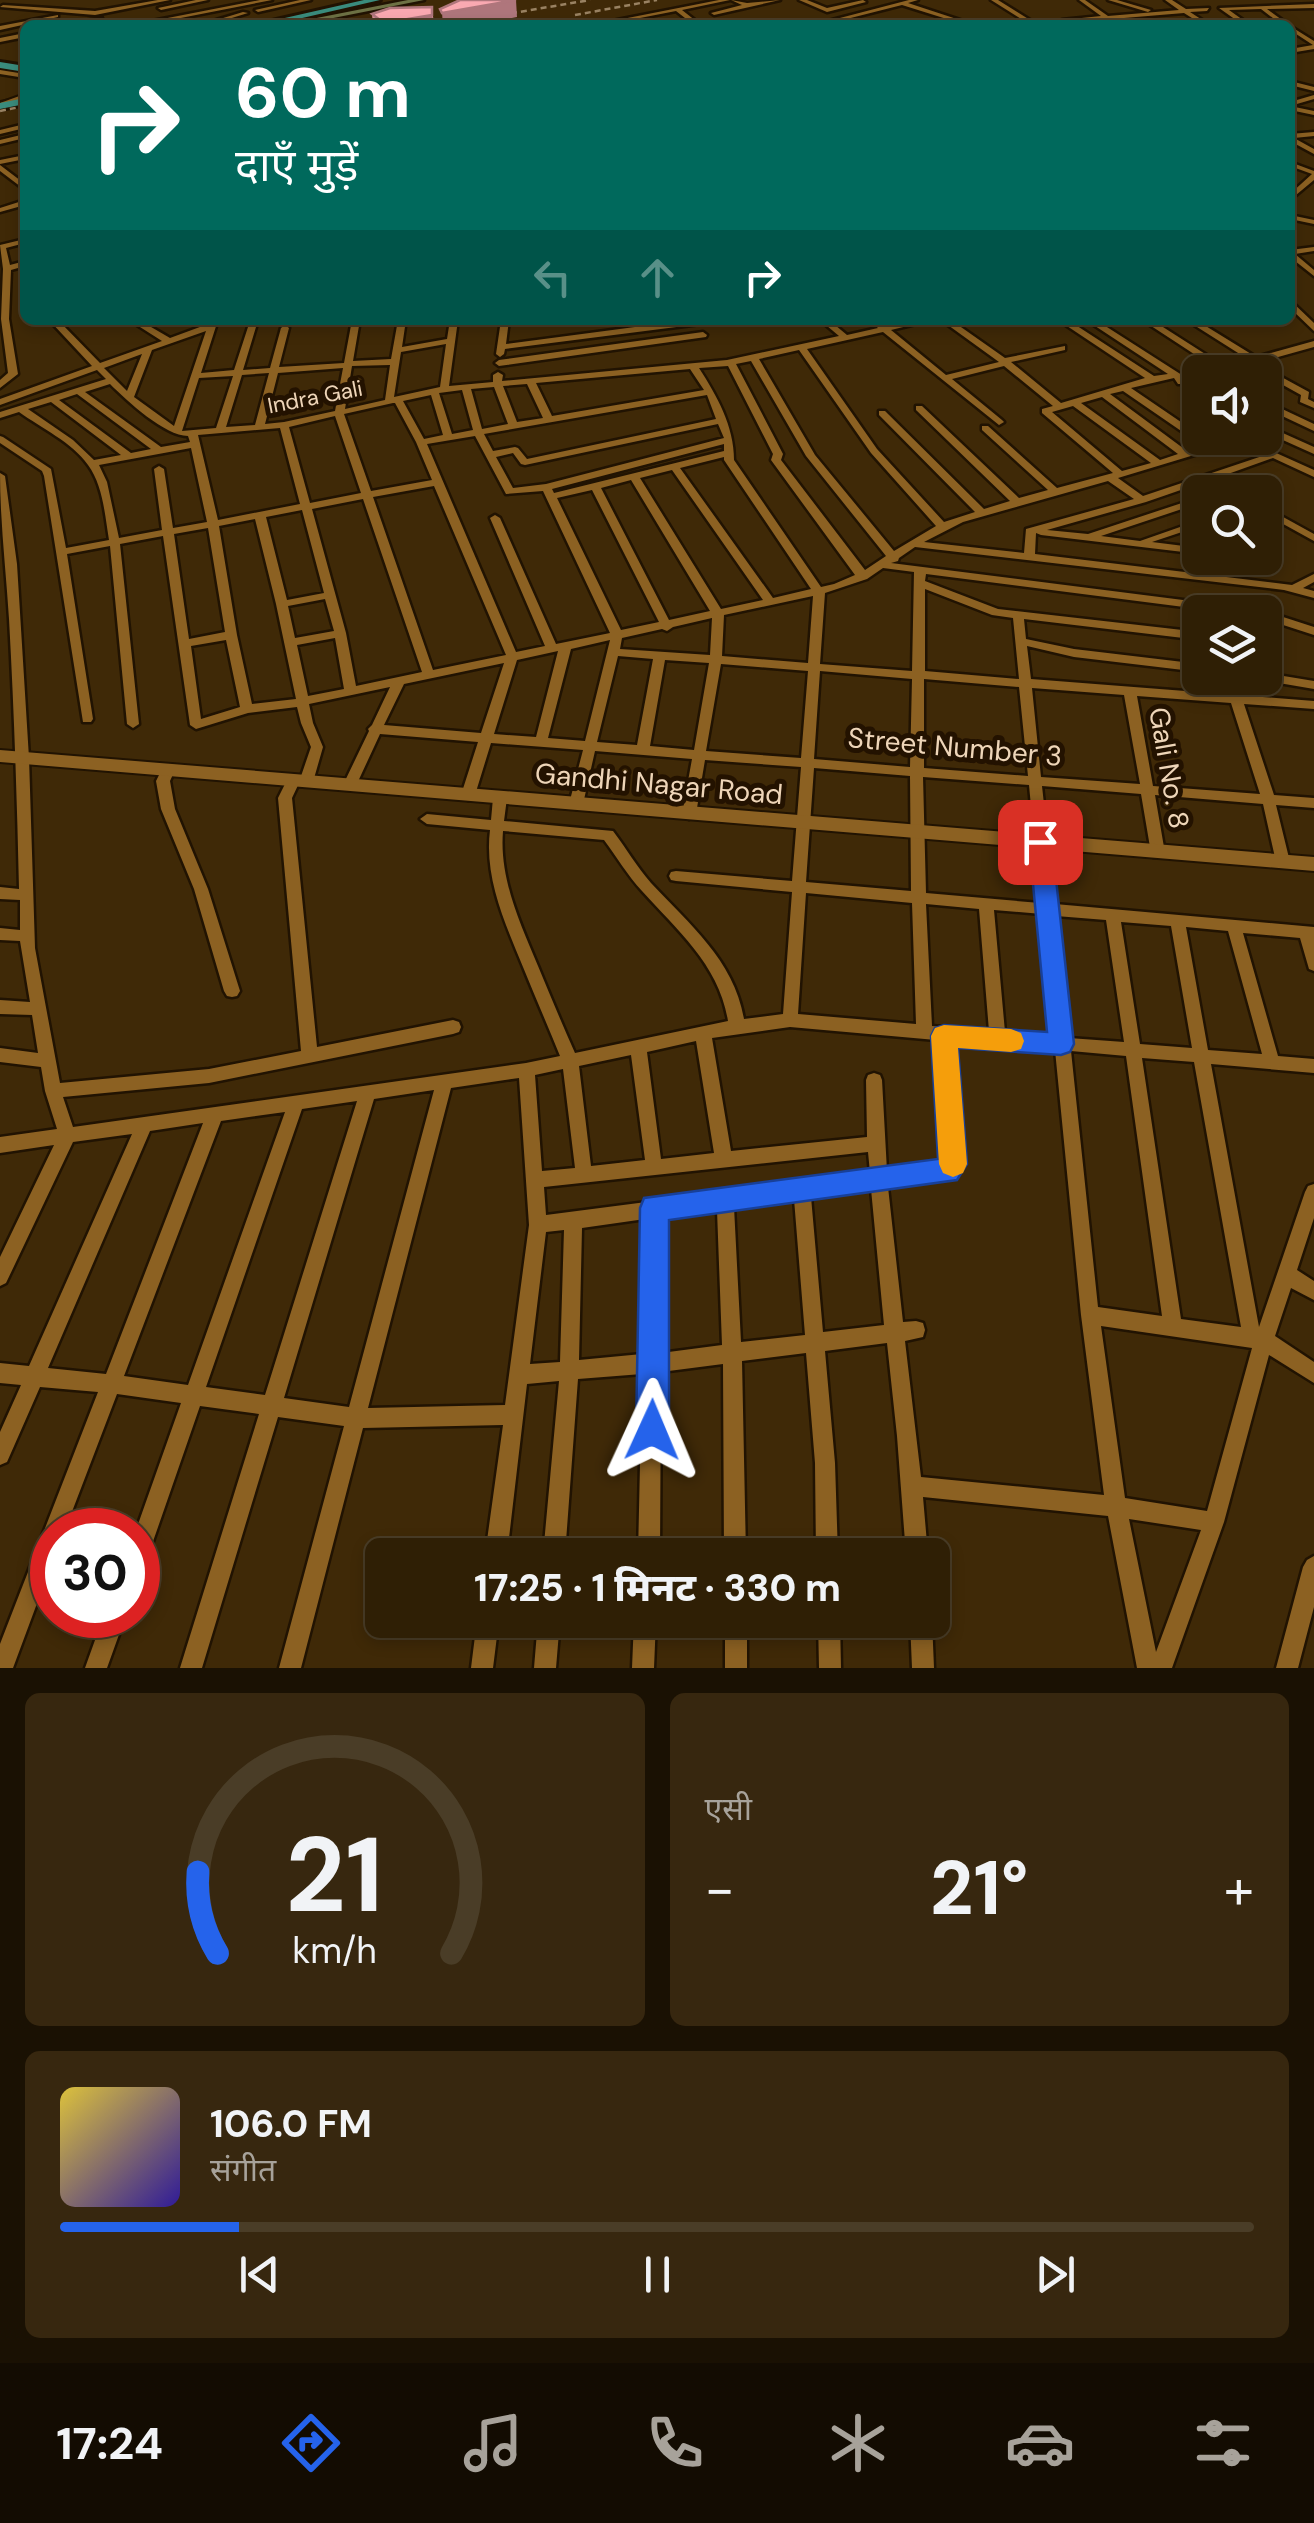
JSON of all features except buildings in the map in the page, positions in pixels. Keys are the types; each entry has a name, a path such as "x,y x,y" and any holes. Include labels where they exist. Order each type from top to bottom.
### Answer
{"highway":[{"path":"271,20 359,0"},
{"path":"273,20 376,0"}],"main road":[{"path":"318,20 420,0"}],"street":[{"path":"1,9 11,0 83,6 127,14 138,20"},
{"path":"1,9 127,14 167,0"},
{"path":"97,20 208,0 245,13"},
{"path":"166,20 270,0"},
{"path":"220,20 308,0"},
{"path":"631,20 730,0 778,0"},
{"path":"802,0 827,10 861,1 880,8"},
{"path":"835,20 914,0"},
{"path":"996,0 1027,20"},
{"path":"1082,0 1110,20"},
{"path":"1110,0 1155,12"},
{"path":"1146,10 1154,0"},
{"path":"1168,0 1200,20"},
{"path":"1078,20 1207,9 1192,0"},
{"path":"1209,0 1240,20"},
{"path":"1251,1 1287,0"},
{"path":"1251,1 1279,20"},
{"path":"714,13 750,2"},
{"path":"901,4 955,20"},
{"path":"70,12 83,6"},
{"path":"1223,9 1314,6"},
{"path":"1298,7 1314,16"},
{"path":"1,9 32,14"},
{"path":"678,10 691,20"},
{"path":"37,20 56,16"},
{"path":"0,384 13,374 3,319 8,269 1,247"},
{"path":"1295,257 1314,274"},
{"path":"8,269 20,265"},
{"path":"1295,308 1314,328"},
{"path":"57,325 129,398 188,436"},
{"path":"141,325 170,342"},
{"path":"0,402 102,368 207,325"},
{"path":"213,325 196,376 188,436 213,523 247,709"},
{"path":"355,325 339,414 429,674"},
{"path":"401,325 393,401 421,442 512,656 468,796"},
{"path":"448,436 439,390 453,325"},
{"path":"504,325 497,384 514,426"},
{"path":"500,347 669,325"},
{"path":"830,325 847,339"},
{"path":"880,325 998,422"},
{"name":"Indra Gali","path":"92,463 160,450 188,436 284,425 439,390 731,363 900,325"},
{"path":"952,325 1060,407"},
{"path":"1070,325 1152,379"},
{"path":"1098,325 1182,381"},
{"path":"1154,325 1202,355"},
{"path":"1198,325 1242,355"},
{"path":"220,432 252,327"},
{"path":"260,428 284,328"},
{"path":"499,363 702,335"},
{"path":"398,350 451,341"},
{"path":"1270,355 1314,344"},
{"path":"945,378 1062,348"},
{"path":"803,349 874,451 942,528"},
{"path":"129,398 148,350"},
{"path":"754,358 811,456 890,562 996,612 1182,634"},
{"path":"196,376 396,362"},
{"path":"731,363 778,454 776,460 863,577"},
{"path":"694,368 729,432 730,460 819,592 790,1020"},
{"path":"1142,500 1045,413 1152,379 1182,377"},
{"path":"1282,379 1306,394 1302,400 1314,405"},
{"path":"0,415 113,380"},
{"path":"530,381 549,420"},
{"path":"466,387 478,432 510,492 595,486 674,466 729,446"},
{"path":"1126,388 1182,426"},
{"path":"78,391 160,450"},
{"path":"421,442 710,392"},
{"path":"1104,394 1182,451"},
{"path":"52,399 129,456"},
{"path":"1075,403 1158,463"},
{"path":"21,408 92,463 100,476 114,541 134,724"},
{"path":"919,408 1018,503"},
{"path":"882,412 982,514"},
{"path":"1282,412 1314,428"},
{"path":"490,455 516,450 525,462 720,421"},
{"path":"284,425 340,633 351,691"},
{"path":"985,428 1056,492"},
{"path":"1282,436 1314,451"},
{"path":"0,440 48,472 87,719"},
{"path":"548,492 729,446"},
{"path":"159,469 196,725 247,709 302,702 819,592 863,577 942,528 1183,455"},
{"path":"1221,475 1274,455 1314,474"},
{"path":"674,466 770,602"},
{"path":"0,476 23,758 27,936 53,1091 66,1136 0,1278"},
{"path":"634,476 718,614 716,659 689,814"},
{"path":"62,552 438,482"},
{"path":"595,486 666,627"},
{"path":"1030,531 1182,488"},
{"path":"548,492 617,636 576,804"},
{"path":"1088,537 1182,506"},
{"path":"260,516 302,702 317,747 300,781 286,798 310,1056"},
{"path":"495,518 559,646 541,741"},
{"path":"1282,520 1314,538"},
{"path":"1139,543 1182,529"},
{"path":"1030,531 1182,549"},
{"path":"1029,558 1030,531"},
{"path":"916,544 1294,588 1314,596"},
{"path":"920,577 1182,605"},
{"path":"920,577 916,831 924,1033"},
{"path":"1294,588 1314,577"},
{"path":"1240,582 1242,595"},
{"path":"282,604 330,595"},
{"path":"1018,614 1090,1316 1116,1507 1148,1668"},
{"path":"1282,621 1314,631"},
{"path":"290,642 340,633"},
{"path":"183,644 231,634"},
{"path":"1020,641 1074,653 1182,666"},
{"path":"616,652 1314,705"},
{"path":"643,748 660,655"},
{"path":"1282,679 1314,685"},
{"path":"350,786 399,680"},
{"name":"Gali No. 8","path":"1130,692 1158,852"},
{"path":"1236,699 1268,798 1283,862"},
{"name":"Street Number 3","path":"374,729 810,760 1314,803"},
{"name":"Gandhi Nagar Road","path":"0,756 1314,864"},
{"path":"168,770 163,782 168,809 201,889 232,991"},
{"path":"500,798 496,862 504,900 570,1061 584,1175"},
{"path":"426,819 608,835 652,893 712,958 735,999 737,1026"},
{"path":"676,876 1310,932 1314,965"},
{"path":"0,894 25,895"},
{"path":"986,903 998,1040"},
{"path":"1113,914 1173,1327"},
{"path":"1177,920 1258,1340"},
{"path":"1234,925 1272,1063"},
{"path":"0,934 27,936"},
{"path":"0,1006 38,1009"},
{"path":"0,1145 526,1070 737,1026 790,1020 1314,1066"},
{"path":"53,1091 208,1076 453,1027"},
{"path":"703,1033 724,1160"},
{"path":"538,1225 951,1168 944,1036"},
{"path":"638,1047 654,1167"},
{"path":"0,1055 48,1061"},
{"path":"498,1538 538,1225 526,1070"},
{"path":"874,1080 876,1181 906,1330 916,1538"},
{"path":"290,1668 446,1081"},
{"path":"191,1668 368,1092"},
{"path":"154,1508 297,1101"},
{"path":"64,1508 215,1115"},
{"path":"0,1455 144,1126"},
{"path":"536,1180 874,1144"},
{"path":"802,1190 825,1463 827,1538"},
{"path":"1161,1668 1214,1522 1258,1340 1287,1275 1314,1192"},
{"path":"725,1200 733,1353 735,1538"},
{"path":"649,1538 654,1208"},
{"path":"555,1538 569,1371 573,1220"},
{"path":"1287,1275 1314,1291"},
{"path":"1090,1316 1258,1340 1314,1374"},
{"path":"520,1375 654,1363 906,1330"},
{"path":"0,1373 112,1384 357,1418 514,1415"},
{"path":"914,1486 1116,1507 1214,1522"},
{"path":"1288,1668 1314,1567"},
{"path":"2,1668 30,1595"},
{"path":"96,1668 107,1638"},
{"path":"482,1668 486,1638"},
{"path":"545,1668 548,1638"},
{"path":"643,1668 645,1638"},
{"path":"736,1638 736,1668"},
{"path":"829,1638 830,1668"},
{"path":"921,1638 923,1668"}],"railway":[{"path":"472,20 590,0"},
{"path":"575,15 657,0"},
{"path":"0,111 20,107"}],"slow traffic":[{"path":"953,1164 944,1036 1011,1041"}],"route":[{"path":"652,1430 654,1208 947,1171 953,1164 944,1036 1061,1044 1040,842"}]}
